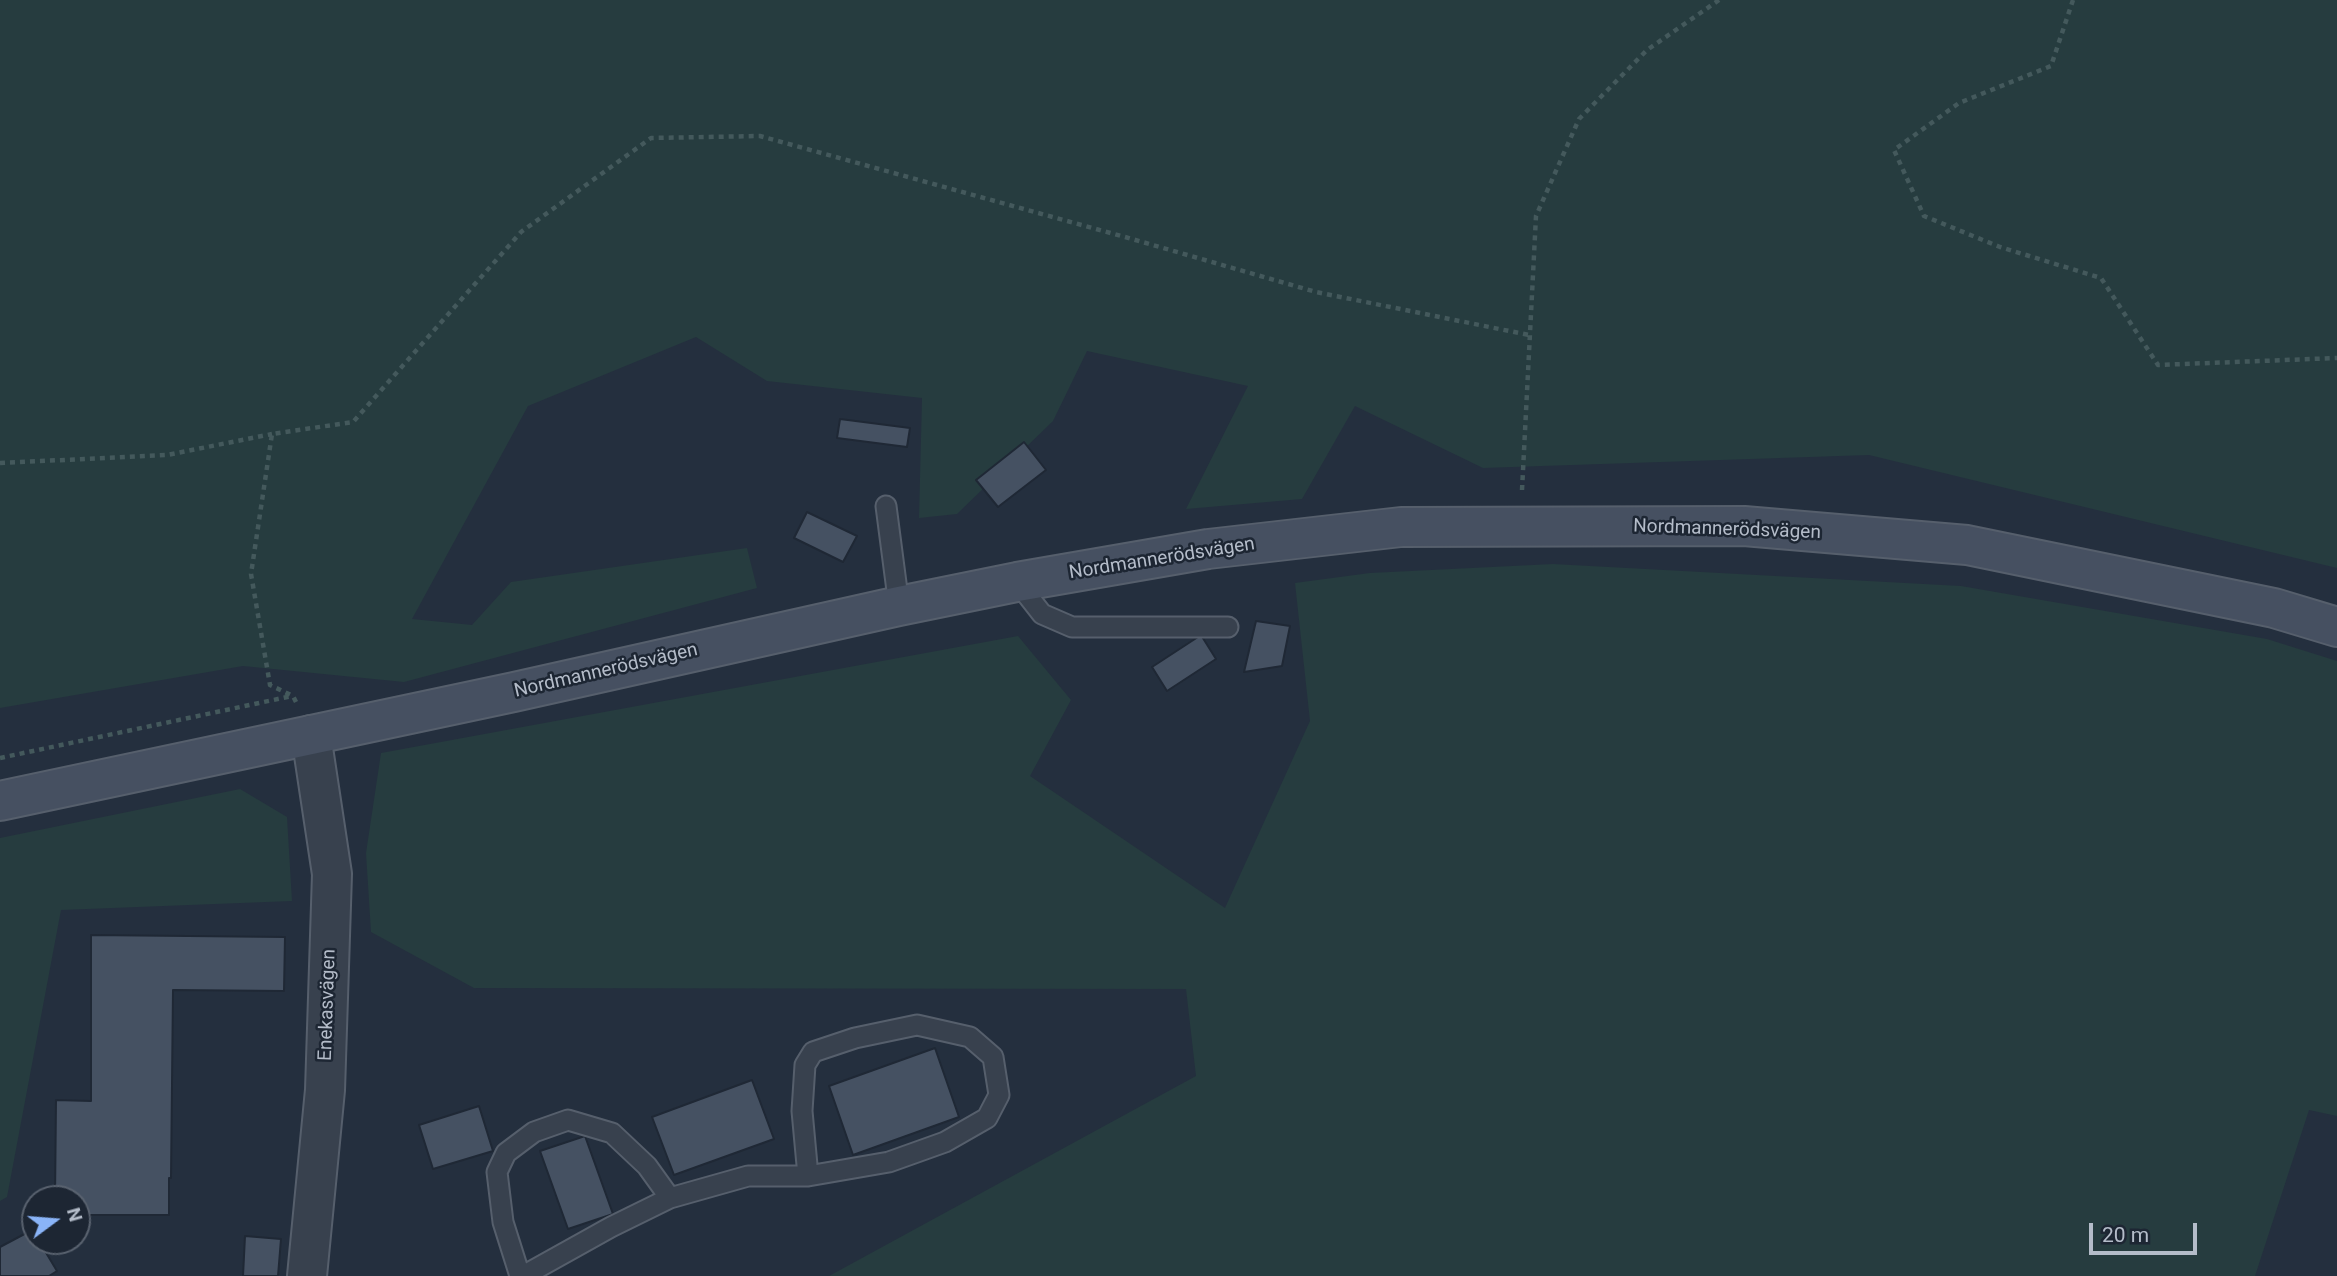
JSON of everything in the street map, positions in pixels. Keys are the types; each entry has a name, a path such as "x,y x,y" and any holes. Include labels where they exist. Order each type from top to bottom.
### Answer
{"main road":[{"name":"Nordmannerödsvägen","path":"0,801 1017,582 1208,549 1401,527 1744,526 1967,545 2274,608 2337,626"}],"street":[{"name":"Enekasvägen","path":"307,1276 325,1090 332,874 311,735"}],"lane":[{"path":"886,506 899,606"},
{"path":"1017,582 1042,614 1072,627 1228,627"},
{"path":"670,1198 647,1166 612,1133 568,1120 534,1132 506,1153 497,1171 503,1222 522,1276 670,1198 748,1176 808,1176 889,1162 945,1142 987,1118 999,1095 993,1057 970,1037 917,1025 855,1038 813,1052 805,1065 802,1111 808,1176"}],"path":[{"path":"1525,526 1522,494 1536,216 1580,119 1647,50 1719,0"},
{"path":"2073,0 2051,66 1959,103 1894,150 1924,216 2000,247 2101,278 2158,365 2337,358"},
{"path":"0,463 167,455 272,434 353,422 522,232 651,138 760,136 1315,292 1529,335"},
{"path":"0,758 293,696 270,685 251,574 272,434"}],"green space":[{"path":"0,0 2337,0 2337,568 1869,455 1483,468 1355,406 1302,499 1186,509 1248,386 1087,351 1053,421 957,514 919,518 922,398 767,381 696,337 528,406 412,619 472,625 511,582 747,548 757,588 404,682 243,666 0,708"},
{"path":"1553,564 1961,586 2267,639 2337,661 2337,1116 2309,1110 2255,1276 829,1276 1196,1076 1186,989 474,988 371,932 366,853 381,753 1018,636 1071,700 1030,776 1225,908 1310,721 1295,583 1370,573"},
{"path":"240,789 287,817 292,901 61,910 7,1197 0,1201 0,838"}],"building":[{"path":"840,419 910,428 907,447 837,438"},
{"path":"1024,442 1046,470 998,507 976,480"},
{"path":"807,512 857,536 843,562 794,538"},
{"path":"1256,621 1290,626 1282,666 1244,672"},
{"path":"1201,635 1216,659 1167,691 1152,667"},
{"path":"91,935 285,937 284,991 173,990 169,1215 91,1215 91,1185 55,1185 56,1100 91,1101"},
{"path":"935,1048 959,1117 853,1155 829,1086"},
{"path":"752,1080 774,1139 674,1175 652,1117"},
{"path":"479,1106 493,1151 433,1169 419,1125"},
{"path":"585,1136 613,1214 568,1229 540,1151"},
{"path":"21,1236 21,1255 47,1255 57,1271 49,1276 0,1276 0,1247"},
{"path":"245,1236 281,1239 278,1276 243,1276"}]}
